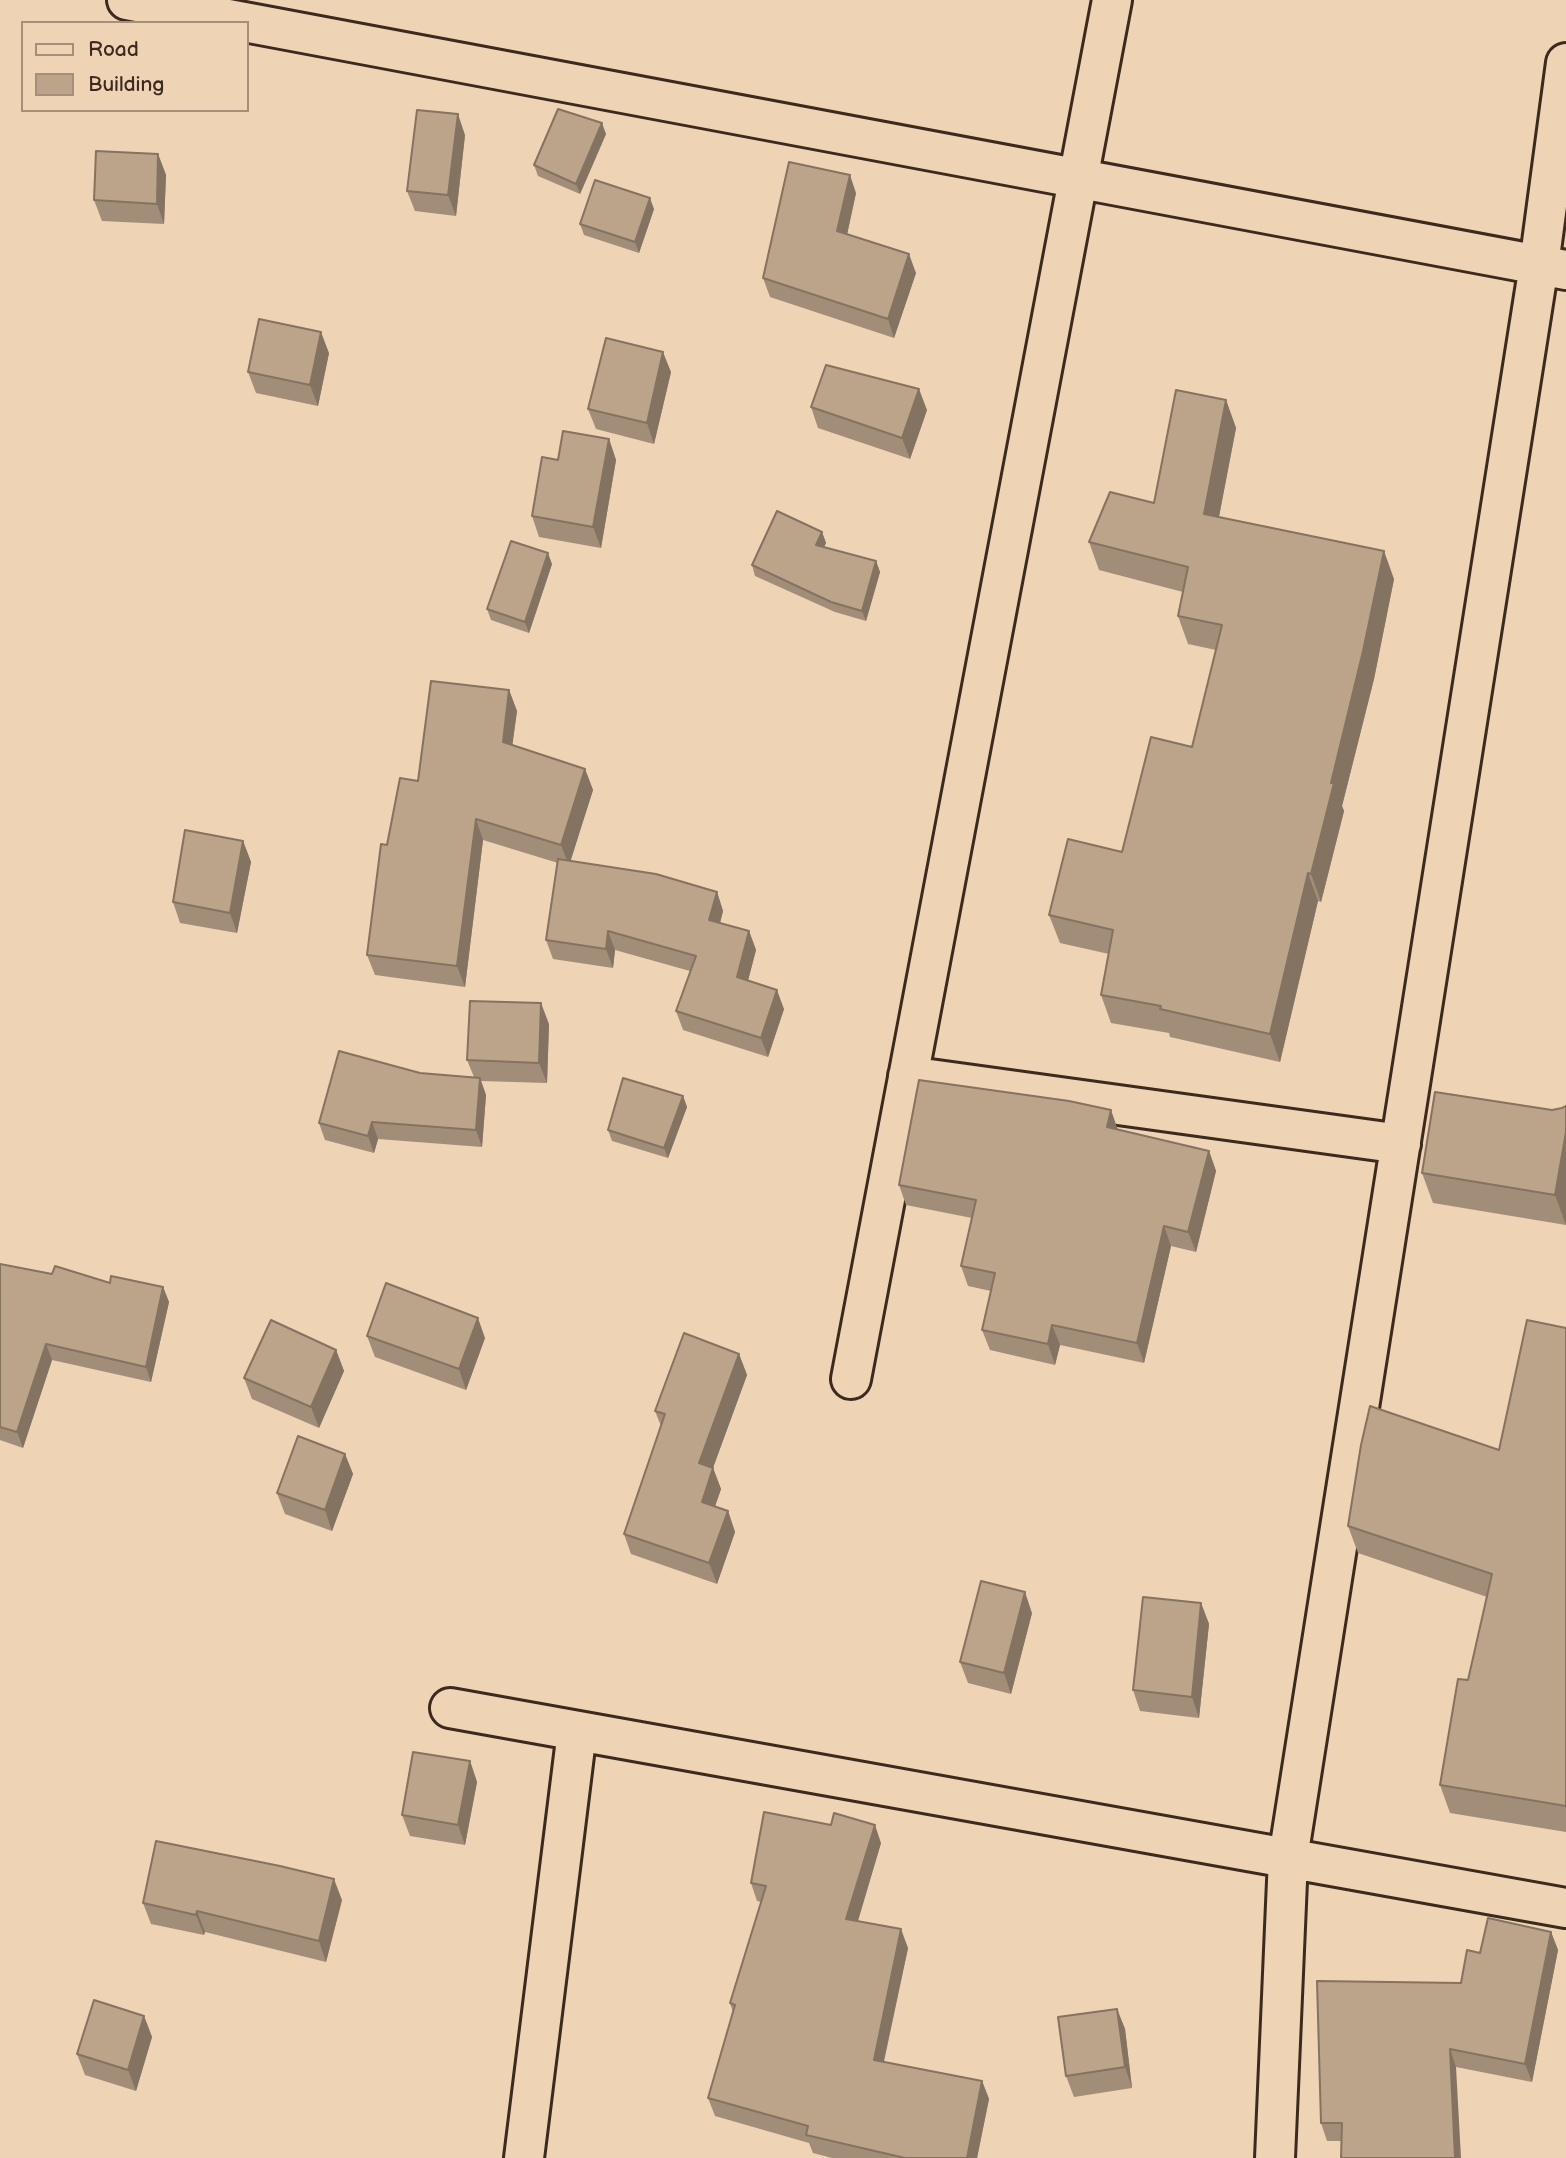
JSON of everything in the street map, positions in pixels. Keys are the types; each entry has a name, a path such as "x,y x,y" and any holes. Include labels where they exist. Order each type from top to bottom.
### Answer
{"street":[{"path":"127,0 239,21"},
{"path":"851,1379 1112,0"},
{"path":"248,23 1553,267"},
{"path":"1275,2158 1288,1858 1409,1094 1553,267 1566,63"},
{"path":"908,1076 1401,1144"},
{"path":"1409,1094 1448,1100"},
{"path":"450,1708 1566,1908"},
{"path":"524,2158 577,1731"}],"building":[{"path":"558,109 602,123 576,184 534,165"},
{"path":"417,110 458,114 448,195 407,191"},
{"path":"96,151 158,154 157,204 94,200"},
{"path":"789,162 850,175 837,231 909,254 888,319 763,278"},
{"path":"595,180 650,198 635,242 580,224"},
{"path":"259,319 321,332 310,385 248,372"},
{"path":"606,338 663,352 647,423 588,409"},
{"path":"826,365 919,389 902,438 811,407"},
{"path":"1176,390 1226,400 1204,514 1384,551 1331,783 1334,783 1311,874 1308,873 1270,1034 1160,1009 1161,1006 1101,995 1113,930 1049,915 1068,839 1122,852 1151,737 1192,747 1222,625 1178,616 1188,567 1089,542 1110,492 1154,503"},
{"path":"563,431 609,439 593,527 532,516 542,457 558,460"},
{"path":"777,511 822,532 816,545 876,561 862,611 831,602 752,565"},
{"path":"511,541 548,553 525,622 487,609"},
{"path":"431,681 509,690 503,742 585,769 561,845 476,819 457,966 367,955 381,844 387,845 400,778 418,781"},
{"path":"185,830 243,841 230,913 173,902"},
{"path":"558,859 656,874 717,892 709,920 749,931 737,977 777,990 761,1038 676,1011 696,956 608,931 606,949 546,940"},
{"path":"470,1001 541,1003 539,1063 467,1060"},
{"path":"339,1051 420,1073 480,1078 476,1130 372,1122 368,1136 319,1123"},
{"path":"623,1078 683,1096 664,1148 608,1130"},
{"path":"919,1080 1069,1101 1111,1110 1107,1127 1209,1151 1188,1232 1164,1226 1137,1343 1052,1325 1048,1344 982,1330 995,1273 961,1266 976,1200 899,1185"},
{"path":"1435,1092 1552,1110 1566,1106 1566,1132 1555,1195 1422,1173"},
{"path":"0,1264 52,1274 55,1266 110,1283 111,1276 163,1287 146,1367 46,1344 17,1432 0,1427"},
{"path":"386,1283 478,1318 459,1369 367,1336"},
{"path":"271,1320 336,1350 311,1407 244,1378"},
{"path":"1527,1320 1566,1328 1566,1806 1440,1785 1458,1679 1468,1680 1492,1574 1348,1526 1370,1406 1499,1450"},
{"path":"684,1333 739,1354 699,1463 713,1468 702,1502 728,1511 709,1563 624,1534 665,1414 655,1411"},
{"path":"298,1436 345,1454 325,1510 277,1493"},
{"path":"981,1581 1025,1592 1004,1673 960,1662"},
{"path":"1143,1597 1201,1603 1192,1697 1133,1690"},
{"path":"413,1752 470,1761 458,1825 402,1815"},
{"path":"764,1812 831,1825 834,1813 875,1825 846,1919 901,1929 874,2060 982,2081 967,2158 905,2158 806,2135 808,2126 708,2098 735,2005 730,2003 766,1886 751,1883"},
{"path":"156,1841 334,1879 319,1941 197,1911 196,1915 143,1903"},
{"path":"1488,1918 1551,1932 1525,2064 1450,2049 1455,2158 1341,2158 1342,2123 1321,2123 1317,1981 1461,1983 1467,1950 1480,1953"},
{"path":"94,2000 144,2016 128,2070 77,2054"},
{"path":"1117,2009 1125,2067 1066,2076 1058,2017"}]}
